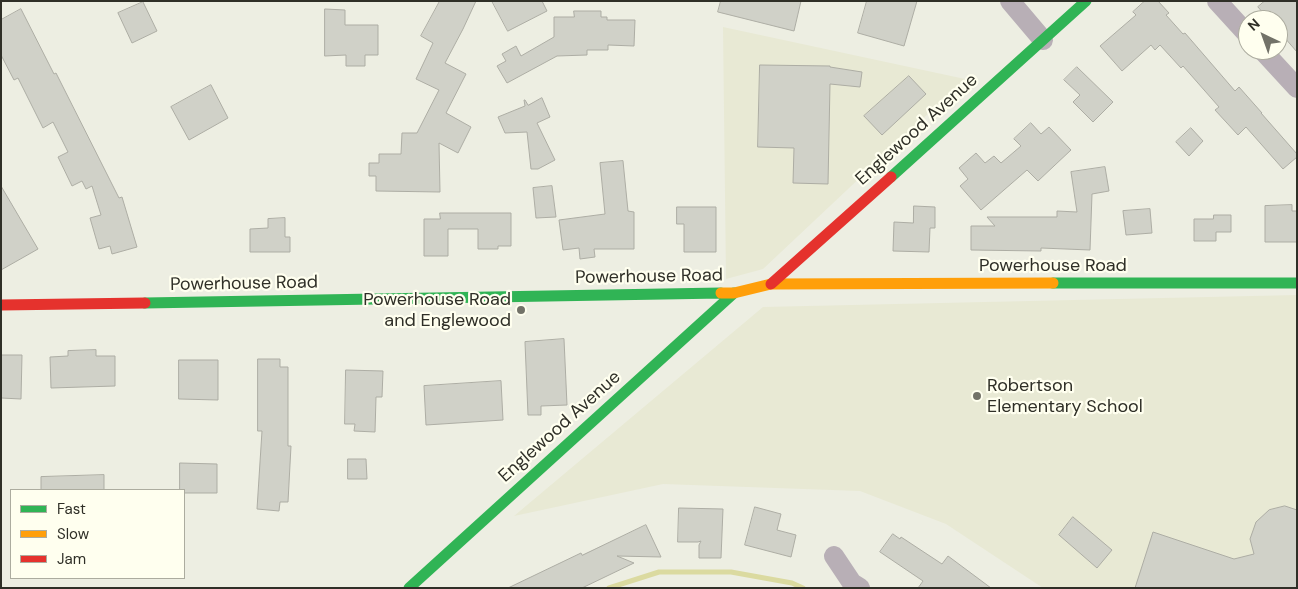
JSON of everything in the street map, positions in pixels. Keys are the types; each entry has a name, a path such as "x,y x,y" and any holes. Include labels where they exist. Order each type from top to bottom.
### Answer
{"street":[{"path":"1010,1 1043,40"},
{"name":"Englewood Avenue","path":"772,284 1086,1"},
{"path":"1217,1 1238,24"},
{"path":"1271,60 1297,88"},
{"name":"Powerhouse Road","path":"1,305 734,293 772,284 1297,283"},
{"name":"Englewood Avenue","path":"409,588 734,293"},
{"path":"834,556 852,583 860,588"}],"shaded area":[{"path":"723,27 965,79 763,269 726,279"},
{"name":"Robertson Elementary School","path":"1297,295 1297,588 1043,588 946,524 860,491 663,484 514,516 763,307"}],"building":[{"path":"440,1 476,1 445,63 466,74 446,113 471,127 458,153 439,143 440,192 376,191 376,176 369,176 369,163 379,163 379,154 401,154 402,133 417,133 439,90 416,79 433,43 421,36"},
{"path":"492,1 542,1 547,11 508,31"},
{"path":"721,1 801,1 794,31 718,12"},
{"path":"867,1 917,1 904,46 858,33"},
{"path":"1145,1 1158,1 1169,13 1166,15 1183,34 1185,33 1235,91 1239,87 1297,154 1297,157 1283,169 1246,127 1238,135 1215,110 1219,107 1183,66 1181,68 1160,45 1155,50 1151,45 1122,71 1100,46 1136,15 1133,12"},
{"path":"1265,1 1297,1 1297,52 1288,42 1288,10 1261,10 1258,7"},
{"path":"143,2 157,31 132,43 118,13"},
{"path":"21,9 54,74 56,73 119,198 122,197 137,247 112,254 110,246 99,249 90,218 101,215 92,186 86,189 82,181 72,186 58,157 68,152 53,122 43,128 18,78 14,80 1,55 1,20"},
{"path":"325,9 345,10 345,25 378,25 378,55 365,55 365,66 346,66 346,55 325,56"},
{"path":"574,11 601,11 601,17 607,17 607,20 635,20 634,46 608,45 608,50 587,50 587,55 557,56 507,83 497,66 506,61 502,54 516,46 521,56 554,37 554,17 574,17"},
{"path":"760,65 830,66 862,72 860,87 830,84 828,184 793,183 794,148 758,147"},
{"path":"1077,67 1113,102 1093,122 1073,102 1080,95 1064,80"},
{"path":"909,76 926,94 882,135 864,116"},
{"path":"211,85 228,118 189,140 171,107"},
{"path":"542,98 550,117 537,123 555,160 538,169 531,169 527,132 505,133 498,117 525,106 524,100 528,105"},
{"path":"1031,123 1041,134 1049,127 1071,150 1038,181 1027,170 981,210 960,186 968,179 959,168 976,153 985,163 994,156 1001,163 1021,146 1014,139"},
{"path":"1191,128 1203,141 1189,156 1176,142"},
{"path":"623,161 628,211 634,212 634,249 594,249 595,257 580,259 579,248 563,250 559,220 605,214 600,163"},
{"path":"1105,167 1109,191 1092,194 1090,250 1041,248 1041,251 971,250 971,226 995,226 987,217 1057,217 1057,211 1077,212 1071,172"},
{"path":"1,186 38,249 1,270"},
{"path":"552,186 556,217 536,218 533,188"},
{"path":"1292,205 1292,211 1297,211 1297,242 1265,242 1265,206"},
{"path":"914,206 935,207 935,228 930,228 929,252 893,251 894,222 913,223"},
{"path":"677,207 716,207 716,252 684,252 684,224 677,224"},
{"path":"1150,209 1152,233 1126,235 1123,211"},
{"path":"440,213 511,213 511,246 498,246 498,249 478,249 478,229 448,229 448,256 424,256 424,219 440,219"},
{"path":"1214,215 1231,215 1231,232 1216,232 1216,241 1194,241 1194,219 1213,219"},
{"path":"285,218 285,237 290,237 290,252 250,252 250,229 268,228 268,219"},
{"path":"564,339 567,405 541,406 541,415 528,415 525,342"},
{"path":"96,350 96,356 115,356 115,386 51,388 50,357 68,356 68,351"},
{"path":"1,355 22,355 21,399 1,398"},
{"path":"258,359 280,359 280,367 288,367 288,446 291,446 288,502 280,502 279,511 257,509 262,431 258,431"},
{"path":"179,360 218,360 218,400 179,399"},
{"path":"346,370 383,371 382,397 376,397 375,432 354,431 355,424 345,424"},
{"path":"501,381 503,420 426,425 424,386"},
{"path":"348,459 366,459 367,479 348,479"},
{"path":"180,463 217,464 217,493 185,493 185,489 180,489"},
{"path":"104,475 104,489 41,489 41,477"},
{"path":"1285,506 1297,510 1297,588 1135,588 1153,532 1234,559 1254,554 1250,539 1256,522 1269,510"},
{"path":"755,507 781,514 777,530 796,535 791,557 745,545"},
{"path":"679,508 723,509 721,558 699,558 699,545 701,541 678,542"},
{"path":"1073,517 1112,550 1097,568 1059,535"},
{"path":"646,525 661,557 617,556 634,563 582,588 508,588 581,553 582,555"},
{"path":"893,534 900,539 901,537 942,564 948,556 991,588 918,588 923,581 880,552"}],"waterway":[{"path":"609,588 659,572 731,572 792,583 803,588"}],"traffic: fast":[{"path":"891,177 1086,1"},
{"path":"1053,283 1297,283"},
{"path":"145,303 721,293"},
{"path":"409,588 734,293"}],"traffic: slow":[{"path":"721,293 734,293 771,284 1053,283"}],"traffic: jam":[{"path":"771,284 891,177"},
{"path":"1,305 145,303"}],"place":[{"name":"Powerhouse Road and Englewood","path":"521,310"},
{"name":"Robertson Elementary School","path":"977,396"}]}
